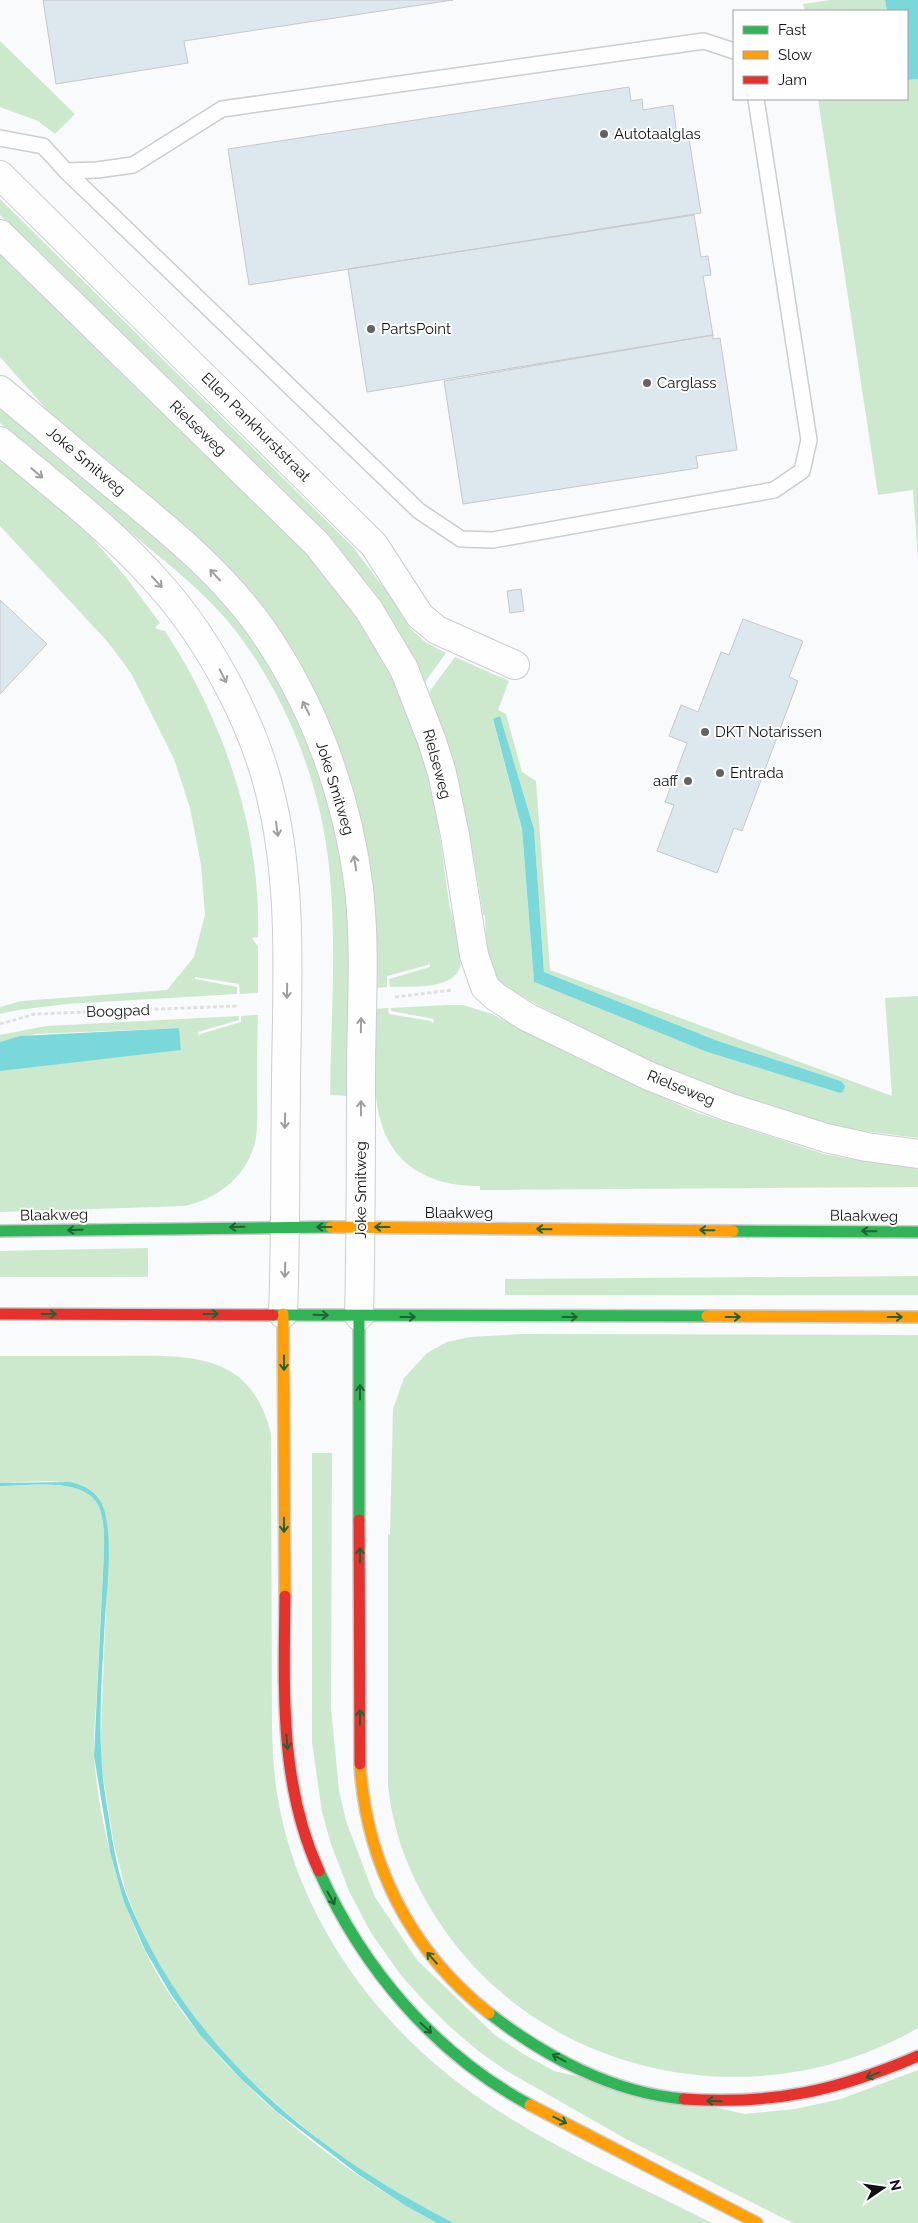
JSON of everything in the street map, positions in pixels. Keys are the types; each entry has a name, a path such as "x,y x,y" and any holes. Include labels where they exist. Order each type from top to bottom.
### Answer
{"main road":[{"name":"Blaakweg","path":"0,1231 362,1227 918,1232"},
{"path":"0,1314 918,1317"},
{"path":"284,1314 286,1733 296,1804 305,1839 324,1886 348,1928 393,1993 447,2048 483,2076 520,2100 757,2223"},
{"path":"359,1316 360,1766 364,1801 381,1865 393,1893 418,1940 432,1958 466,1993 516,2032 554,2055 599,2078 656,2094 708,2101 738,2102 791,2098 868,2078 918,2056"}],"street":[{"name":"Ellen Pankhurststraat","path":"0,176 374,545 420,616 437,630 515,665"},
{"name":"Rielseweg","path":"0,234 317,544 369,610 404,669 422,711 437,757 455,835 474,955 485,987 496,997 527,1017 649,1076 728,1107 826,1138 867,1147 918,1154"},
{"name":"Joke Smitweg","path":"0,390 168,529 205,564 263,630 316,727 338,791 352,842 359,890 362,944 362,1227 359,1316"},
{"path":"0,441 120,543 162,586 222,672 258,754 272,800 284,875 288,954 284,1314"}],"lane":[{"path":"66,171 97,170 133,165 222,109 704,41 733,51"},
{"path":"0,138 43,146 66,171 419,511 461,539 493,540 774,490 802,471 810,440 756,100"}],"path":[{"path":"392,997 485,987"},
{"name":"Boogpad","path":"0,1024 35,1014 237,1006"}],"green space":[{"path":"830,0 885,0 887,10 805,10 803,4"},
{"path":"0,41 75,114 55,134 38,121 0,107"},
{"path":"918,79 918,559 913,490 878,495 818,100 908,100 908,80"},
{"path":"0,199 353,547 393,600 410,628 425,642 446,653 425,682 413,657 387,613 343,555 307,515 0,215"},
{"path":"0,254 299,545 343,598 362,625 394,682 407,712 432,793 449,902 461,957 461,965 458,972 452,978 445,982 427,986 390,987 389,979 430,967 429,962 428,965 387,976 387,987 374,988 314,696 47,410 0,357"},
{"path":"0,406 196,572 236,617 276,677 293,709 320,776 339,846 345,881 351,962 349,1096 330,1095 333,923 325,835 309,772 285,712 254,656 224,616 173,568 0,423"},
{"path":"0,456 87,532 125,576 160,623 155,627 165,631 205,702 235,777 253,856 258,937 252,938 258,947 258,993 240,994 239,984 195,977 195,979 237,987 237,994 66,1004 0,1014 0,1007 21,1001 167,990 194,957 205,915 201,864 190,808 174,759 131,673 107,641 0,526"},
{"path":"455,657 509,681 498,710 506,714 522,772 536,781 550,970 892,1096 885,998 918,996 918,1138 839,1128 712,1087 665,1068 583,1029 513,992 498,980 493,972 487,953 485,916 483,915 474,858 462,802 439,719 429,692","holes":["500,717 534,829 544,972 718,1041 841,1081 843,1092 840,1093 707,1052 534,982 522,829 493,720"]},
{"path":"463,1005 492,1014 577,1058 695,1112 824,1154 856,1160 918,1167 918,1187 480,1190 480,1186 459,1185 439,1181 422,1174 408,1164 396,1152 386,1136 376,1096 373,1096 373,1009 388,1008 389,1014 431,1021 433,1024 434,1019 391,1011 391,1008"},
{"path":"258,1015 256,1138 247,1163 231,1183 221,1191 185,1206 0,1212 0,1071 179,1028 36,1034 0,1042 0,1035 46,1026 239,1016 239,1020 198,1032 199,1037 200,1034 241,1022 241,1016"},
{"path":"148,1248 148,1277 0,1277 0,1251"},
{"path":"918,1276 918,1295 505,1295 505,1279"},
{"path":"522,1334 918,1335 918,2028 853,2057 785,2073 716,2076 648,2067 583,2045 524,2010 472,1964 429,1906 421,1892 397,1834 388,1786 388,1534 390,1534 393,1409 404,1378 427,1353 447,1342 470,1337"},
{"path":"0,1356 166,1356 189,1358 211,1363 231,1372 248,1386 261,1406 271,1434 272,1735 278,1799 289,1845 305,1889 326,1931 351,1971 380,2009 412,2043 447,2074 485,2102 540,2136 712,2223 454,2223 416,2204 370,2176 328,2147 242,2073 205,2031 173,1988 144,1937 126,1892 113,1839 100,1757 108,1553 99,1498 89,1490 65,1483 39,1481 0,1483"},
{"path":"312,1453 332,1453 331,1708 339,1790 346,1821 375,1897 417,1960 495,2035 554,2071 745,2114 795,2109 841,2099 918,2070 918,2223 793,2223 626,2139 505,2070 477,2050 449,2026 400,1974 371,1933 349,1891 331,1844 322,1812 312,1742"},
{"path":"40,1484 69,1487 82,1491 92,1497 101,1512 104,1530 104,1553 94,1740 96,1780 111,1854 126,1904 144,1949 167,1990 197,2031 231,2069 270,2106 311,2141 353,2172 437,2223 0,2223 0,1486"}],"water":[{"path":"885,0 918,0 918,79 908,80 908,10 887,10"},
{"path":"500,716 534,829 544,972 718,1041 841,1081 845,1086 843,1092 840,1093 707,1052 534,982 522,829 493,719"},
{"path":"179,1028 181,1050 0,1071 0,1042 20,1036"},
{"path":"70,1482 93,1492 102,1504 106,1515 109,1560 102,1663 100,1732 103,1777 119,1871 126,1894 151,1948 182,1999 218,2046 259,2088 304,2128 352,2163 402,2195 454,2223 437,2223 406,2206 359,2175 277,2112 240,2078 200,2035 170,1993 145,1950 124,1902 110,1852 94,1756 104,1553 104,1530 101,1512 92,1497 82,1491 69,1487 40,1484 0,1486 0,1483"}],"building":[{"path":"43,0 453,0 184,41 188,63 56,84"},
{"path":"629,87 631,101 642,99 643,110 673,105 677,135 688,133 701,213 249,285 228,149"},
{"path":"694,215 701,257 708,256 711,275 703,276 713,335 367,392 348,269"},
{"path":"713,335 713,339 720,338 737,450 696,456 698,468 463,504 444,381"},
{"path":"521,589 524,611 510,613 507,591"},
{"path":"0,600 47,644 0,694"},
{"name":"Entrada","path":"743,619 803,641 789,677 798,681 742,831 734,828 717,873 657,851 674,805 665,802 687,743 669,736 681,705 698,712 721,652 729,655"}],"traffic: fast":[{"path":"0,1231 331,1227"},
{"path":"733,1231 918,1232"},
{"path":"273,1315 707,1316"},
{"path":"359,1316 359,1520"},
{"path":"319,1871 357,1942 405,2006 463,2061 495,2084 530,2105"},
{"path":"489,2013 533,2044 580,2070 631,2089 684,2099"}],"traffic: slow":[{"path":"331,1227 733,1231"},
{"path":"283,1314 285,1596"},
{"path":"707,1316 918,1317"},
{"path":"360,1764 364,1801 372,1836 383,1870 398,1903 415,1934 437,1962 461,1989 489,2013"},
{"path":"530,2105 757,2223"}],"traffic: jam":[{"path":"0,1314 273,1315"},
{"path":"359,1520 360,1764"},
{"path":"285,1596 285,1701 290,1770 306,1838 319,1871"},
{"path":"684,2099 746,2100 804,2093 860,2078 918,2056"}],"place":[{"name":"Autotaalglas","path":"604,134"},
{"name":"PartsPoint","path":"371,329"},
{"name":"Carglass","path":"647,383"},
{"name":"DKT Notarissen","path":"705,732"},
{"name":"Entrada","path":"720,773"},
{"name":"aaff","path":"688,781"}]}
